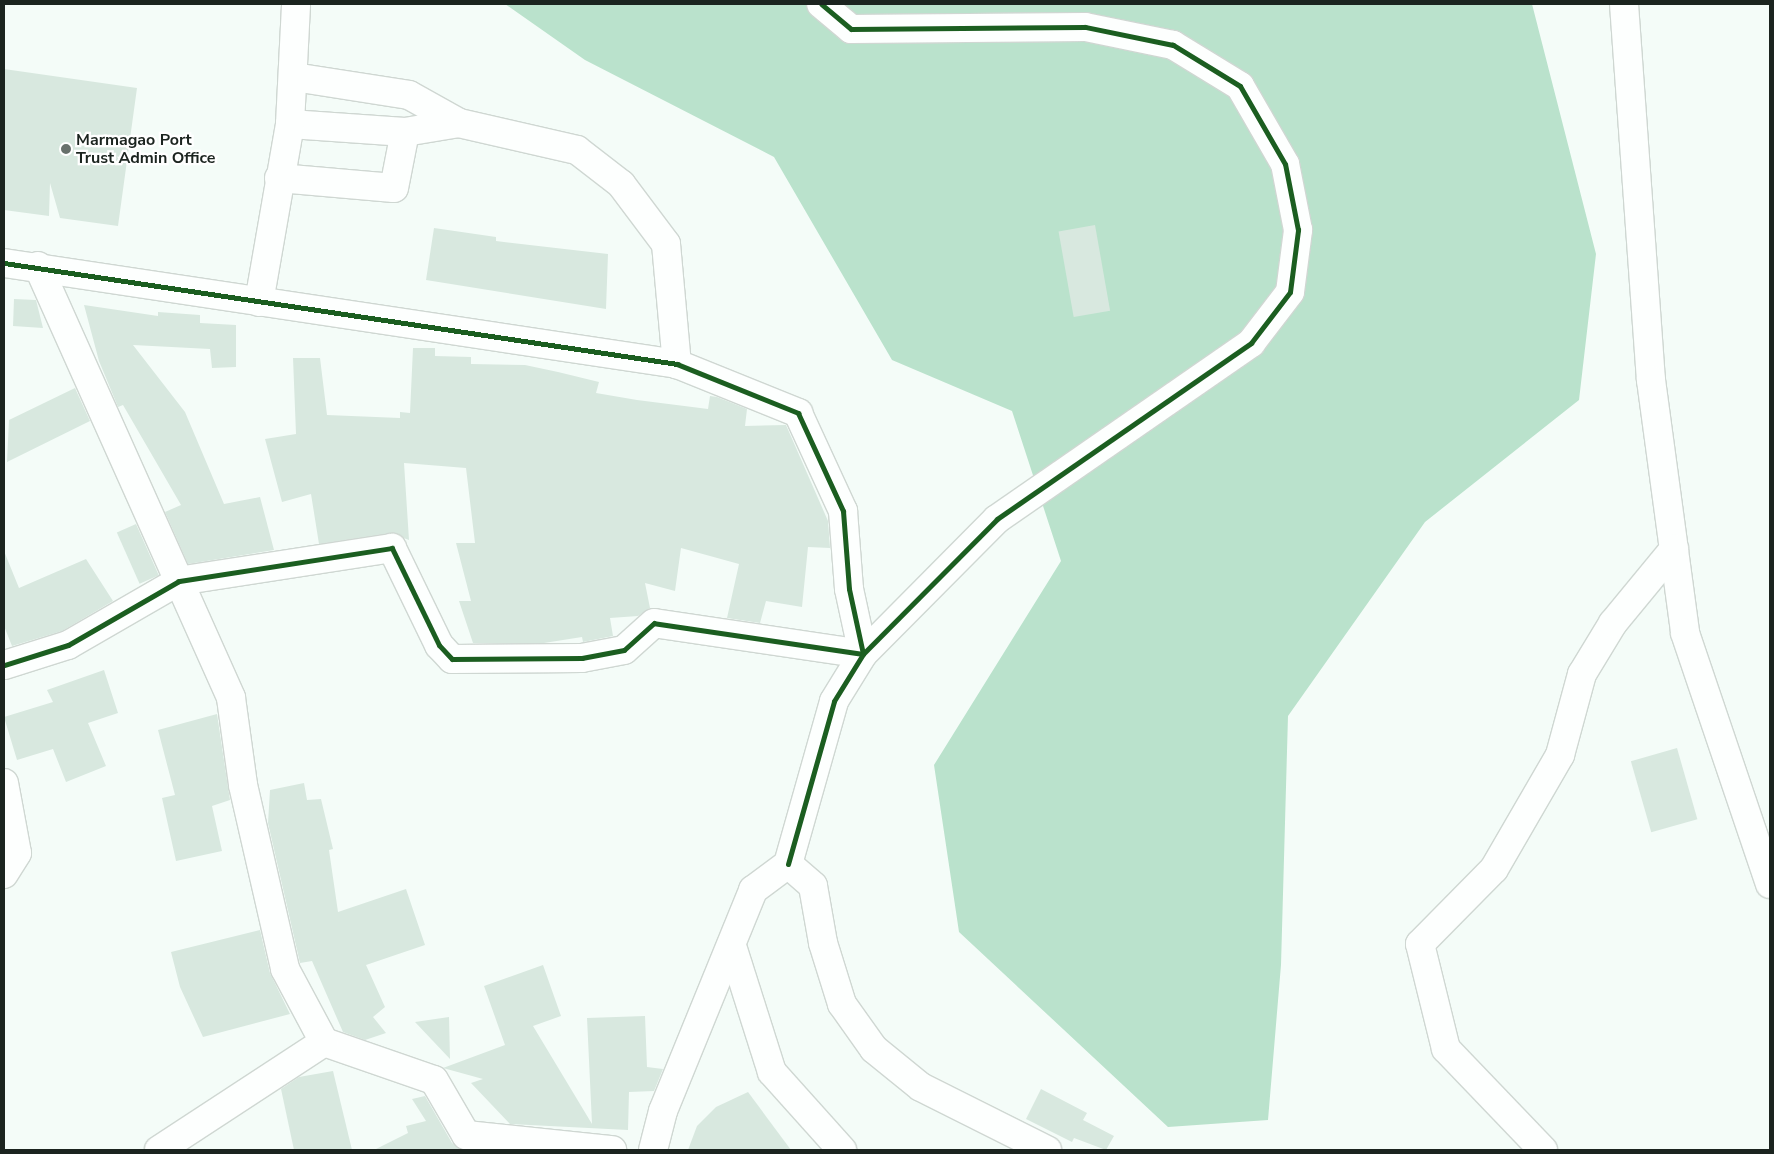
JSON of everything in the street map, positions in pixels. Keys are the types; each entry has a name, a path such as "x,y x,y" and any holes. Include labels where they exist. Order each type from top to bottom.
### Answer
{"street":[{"path":"259,302 279,178 290,124 294,77 296,4"},
{"path":"653,1150 663,1111 732,946 753,890 788,864 834,701 863,654 997,519 1251,343 1290,292 1298,230 1285,164 1240,86 1173,45 1085,27 851,29 821,4"},
{"path":"1624,4 1651,380 1686,633 1770,884"},
{"path":"294,77 409,95 459,123 577,150 621,184 666,244 677,364"},
{"path":"290,124 405,132 459,123"},
{"path":"279,178 394,188 405,132"},
{"path":"4,263 38,266 259,302 677,364 798,413 843,511 849,589 863,654"},
{"path":"38,266 231,698 243,786 285,970 324,1042 434,1080 466,1135 612,1150"},
{"path":"4,665 68,645 179,581 392,548 439,645 452,659 582,658 624,650 654,623 863,654"},
{"path":"1543,1150 1446,1049 1420,944 1494,869 1560,755 1582,674 1613,623 1674,549"},
{"path":"4,783 16,853 4,874"},
{"path":"788,864 813,886 823,943 842,1004 874,1049 921,1087 1047,1150"},
{"path":"732,946 772,1072 842,1150"},
{"path":"159,1150 324,1042"}],"green space":[{"path":"505,4 1532,4 1596,254 1579,400 1425,522 1288,716 1281,965 1268,1120 1168,1127 959,932 934,765 1061,561 1012,411 892,360 774,157 585,60"}],"building":[{"name":"Marmagao Port Trust Admin Office","path":"4,69 137,88 118,226 60,218 50,183 49,216 4,210"},
{"path":"1095,225 1110,311 1074,317 1059,231"},
{"path":"434,228 496,237 496,241 608,254 606,309 426,280"},
{"path":"14,299 36,300 43,328 13,326"},
{"path":"84,305 158,316 158,312 200,315 200,323 236,325 236,367 212,368 210,349 133,345 185,412 224,504 260,497 274,550 188,564 165,512 181,505 123,405 118,407 99,361"},
{"path":"413,348 435,348 435,356 471,357 471,364 525,365 558,372 599,382 596,393 637,400 708,409 710,396 717,397 747,409 745,426 786,425 828,521 830,548 808,547 802,607 766,601 760,623 727,618 739,564 681,548 675,591 645,583 650,608 638,616 610,618 613,636 583,642 582,637 544,643 473,643 459,601 471,601 456,543 475,543 466,468 404,463 409,540 390,533 319,544 311,494 282,502 265,439 296,434 293,358 320,358 327,415 400,418 400,412 410,413"},
{"path":"75,388 90,421 7,462 9,420"},
{"path":"136,524 159,575 140,584 117,533"},
{"path":"4,551 19,588 86,559 113,601 62,631 12,646 4,626"},
{"path":"104,670 118,713 88,723 106,766 66,782 53,749 17,760 4,717 53,702 47,690"},
{"path":"217,714 230,800 212,806 222,851 176,861 162,798 175,795 158,730"},
{"path":"1677,748 1697,819 1651,832 1631,761"},
{"path":"304,783 307,800 321,799 333,849 329,850 338,912 406,889 425,945 366,965 385,1007 373,1017 386,1033 365,1040 343,1032 312,961 300,963 268,823 270,790"},
{"path":"260,930 270,973 290,1014 203,1037 180,987 171,952"},
{"path":"543,965 561,1016 533,1026 592,1124 587,1018 645,1016 647,1067 663,1069 654,1091 629,1092 628,1130 510,1124 471,1083 483,1079 443,1068 505,1045 484,986"},
{"path":"449,1017 450,1059 415,1022"},
{"path":"333,1071 352,1150 294,1150 281,1089 299,1077"},
{"path":"1041,1089 1087,1113 1083,1120 1114,1136 1106,1150 1074,1138 1072,1142 1026,1119"},
{"path":"748,1092 791,1150 688,1150 697,1126 716,1107"},
{"path":"425,1096 452,1143 463,1150 374,1150 408,1133 406,1126 426,1121 412,1099"}],"cycle path":[{"path":"788,864 834,701 863,654 997,519 1251,343 1290,292 1298,230 1285,164 1240,86 1173,45 1085,27 851,29 821,4"},
{"path":"4,263 677,364 798,413 843,511 849,589 863,654 654,623 624,650 582,658 452,659 439,645 392,548 179,581 68,645 4,665"}],"place":[{"name":"Marmagao Port Trust Admin Office","path":"66,149"}]}
